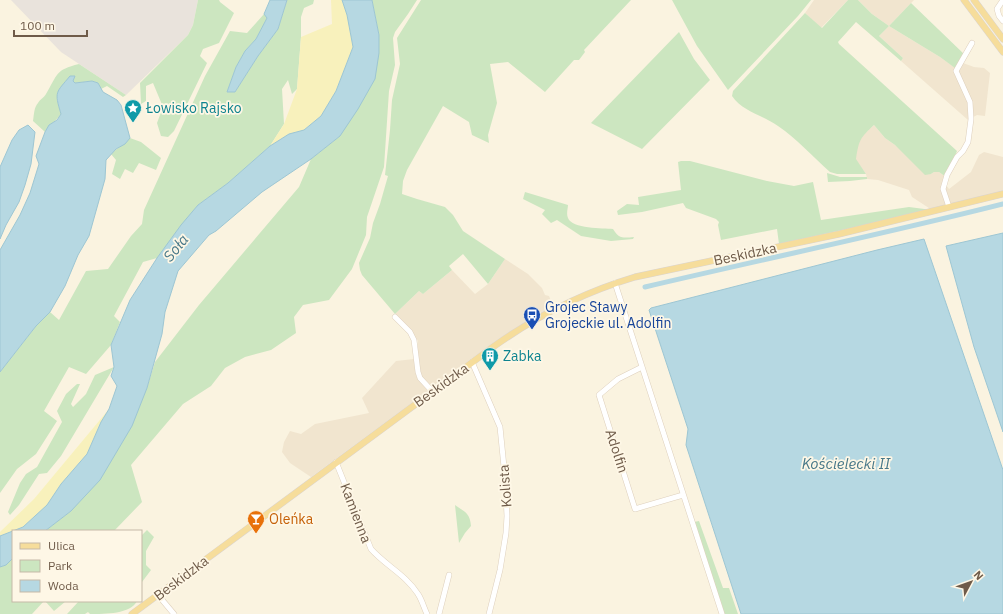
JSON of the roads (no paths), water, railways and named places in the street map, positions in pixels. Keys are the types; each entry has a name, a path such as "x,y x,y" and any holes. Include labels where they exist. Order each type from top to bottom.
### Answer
{"main road":[{"path":"964,0 979,22 1003,52"},
{"path":"974,0 1003,39"},
{"name":"Beskidzka","path":"132,614 499,342 527,325 573,301 615,283 644,275 839,234 1003,194"}],"street":[{"path":"1003,0 997,9 999,16 1003,21"},
{"path":"949,207 944,189 947,175 957,157 963,151 968,142 971,119 970,102 956,71 972,43"},
{"path":"615,283 722,614"},
{"path":"395,317 410,332 414,340 420,378 432,391"},
{"name":"Kolista","path":"472,362 500,427 505,477 507,516 506,533 500,570 489,614"},
{"name":"Adolfin","path":"642,367 618,379 599,395 635,509 683,495"},
{"name":"Kamienna","path":"336,462 371,549 381,560 393,568 409,583 418,595 427,614"},
{"path":"439,614 449,575"},
{"path":"158,595 174,614"}],"water":[{"path":"270,0 287,0 278,29 258,56 235,92 227,92 236,67 245,51 256,39 267,18 264,14"},
{"name":"Soła","path":"342,0 372,0 379,35 379,53 375,79 358,109 340,136 311,159 262,192 216,231 209,235 178,271 165,312 162,334 147,388 132,426 100,480 71,511 46,530 15,530 23,527 47,505 61,484 87,454 101,422 109,409 117,386 111,376 114,367 111,345 130,300 157,258 181,225 198,205 228,183 270,146 289,134 304,130 321,116 336,91 353,47 347,15"},
{"path":"70,76 75,76 73,81 75,83 92,81 98,83 103,92 117,100 121,105 130,138 125,144 116,149 106,160 105,179 89,236 78,255 65,286 50,312 36,326 0,372 0,250 20,215 30,193 39,164 36,156 49,125 57,120 61,114 57,96 59,89"},
{"path":"28,125 35,132 31,164 19,202 0,239 0,167 12,140 19,130"},
{"path":"1003,233 1003,432 974,347 946,246"},
{"name":"Kościelecki II","path":"924,239 1003,470 1003,614 741,614 686,445 688,429 649,310 651,308"},
{"path":"12,531 12,559 6,565 0,567 0,536"}],"waterway":[{"path":"645,287 914,226 1003,204"}],"place":[{"name":"Łowisko Rajsko","path":"133,123"},
{"name":"Grojec Stawy Grojeckie ul. Adolfin","path":"532,330"},
{"name":"Zabka","path":"490,371"},
{"name":"Oleńka","path":"256,534"}]}
